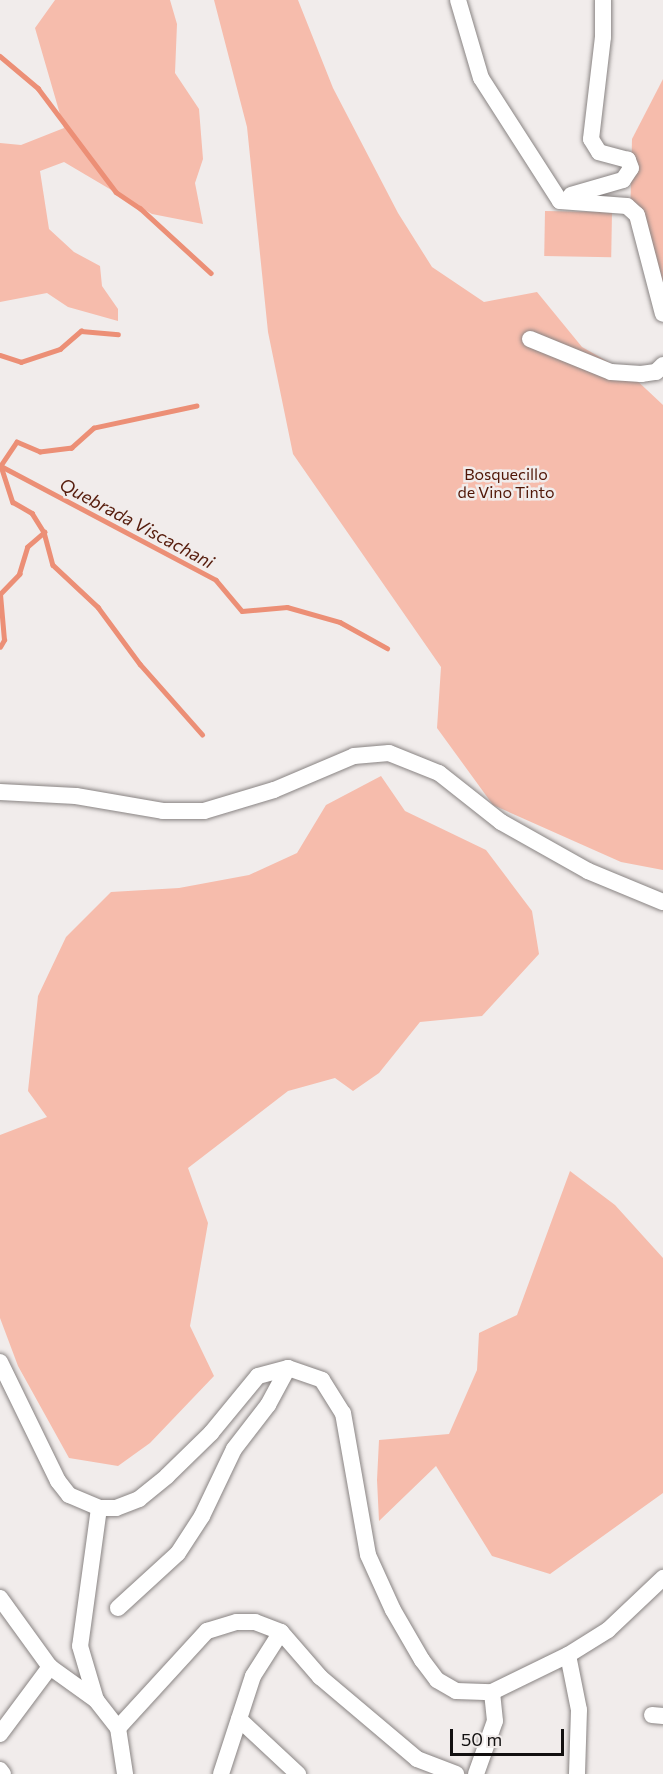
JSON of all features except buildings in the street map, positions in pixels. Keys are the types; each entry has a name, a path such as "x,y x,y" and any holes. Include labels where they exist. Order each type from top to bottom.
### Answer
{"street":[{"path":"458,0 481,78 560,201 627,206 637,215 663,314"},
{"path":"553,191 573,196 587,194 622,180 630,171 628,160 599,152 591,139 603,38 603,0"},
{"path":"530,339 611,372 641,374 656,372 663,365"},
{"path":"0,792 76,796 163,811 204,811 274,790 354,756 389,753 446,778 501,822 588,871 663,902"},
{"path":"0,1362 58,1480 69,1494 99,1508 116,1508 138,1499 211,1433 258,1376 288,1368 321,1380 343,1413 368,1555 393,1610 422,1659 437,1680 456,1691 492,1692 568,1655 608,1630 663,1578"},
{"path":"118,1608 178,1553 213,1498 234,1449 268,1405 288,1368"},
{"path":"96,1700 80,1646 99,1508"},
{"path":"0,1598 50,1667 96,1700 118,1728 125,1774"},
{"path":"118,1728 207,1631 237,1622 272,1625 321,1677 417,1759 456,1774"},
{"path":"221,1774 260,1659 281,1632"},
{"path":"568,1655 579,1710 577,1774"},
{"path":"0,1734 50,1667"},
{"path":"476,1774 495,1721 492,1692"},
{"path":"239,1719 298,1774"},
{"path":"0,1770 3,1774"}],"green space":[{"path":"55,0 170,0 177,24 175,73 199,109 203,159 195,183 203,224 152,214 64,162 40,171 49,229 74,252 100,266 102,286 118,309 118,321 68,307 47,293 0,302 0,143 21,145 64,128 35,28"},
{"name":"Bosquecillo de Vino Tinto","path":"214,0 298,0 333,88 398,213 432,267 484,302 537,292 582,347 630,374 663,405 663,870 621,862 493,805 437,728 441,667 293,454 268,332 247,127"},
{"path":"663,79 663,291 630,222 632,139"},
{"path":"545,211 612,212 611,257 544,256"},
{"path":"381,776 405,811 486,850 532,911 539,954 482,1016 420,1022 379,1073 353,1091 335,1078 288,1091 188,1168 208,1223 190,1326 214,1376 150,1443 118,1466 69,1458 18,1366 0,1318 0,1135 47,1117 28,1091 38,996 66,937 111,892 179,888 249,875 297,853 326,805"},
{"path":"570,1171 615,1205 663,1258 663,1493 550,1574 492,1556 436,1466 379,1521 377,1480 379,1440 449,1434 477,1370 479,1333 517,1315"}],"waterway":[{"path":"0,56 38,88 116,192 140,208 211,273"},
{"path":"0,355 21,362 60,349 81,331 118,334"},
{"path":"197,406 94,428 72,448 40,452 17,442 1,466 13,502 32,513 44,532 53,565 98,607 140,664 202,734"},
{"name":"Quebrada Viscachani","path":"1,466 216,580 242,611 287,607 340,622 387,648"},
{"path":"0,647 4,640 0,594 19,574 27,547 44,532"}]}
